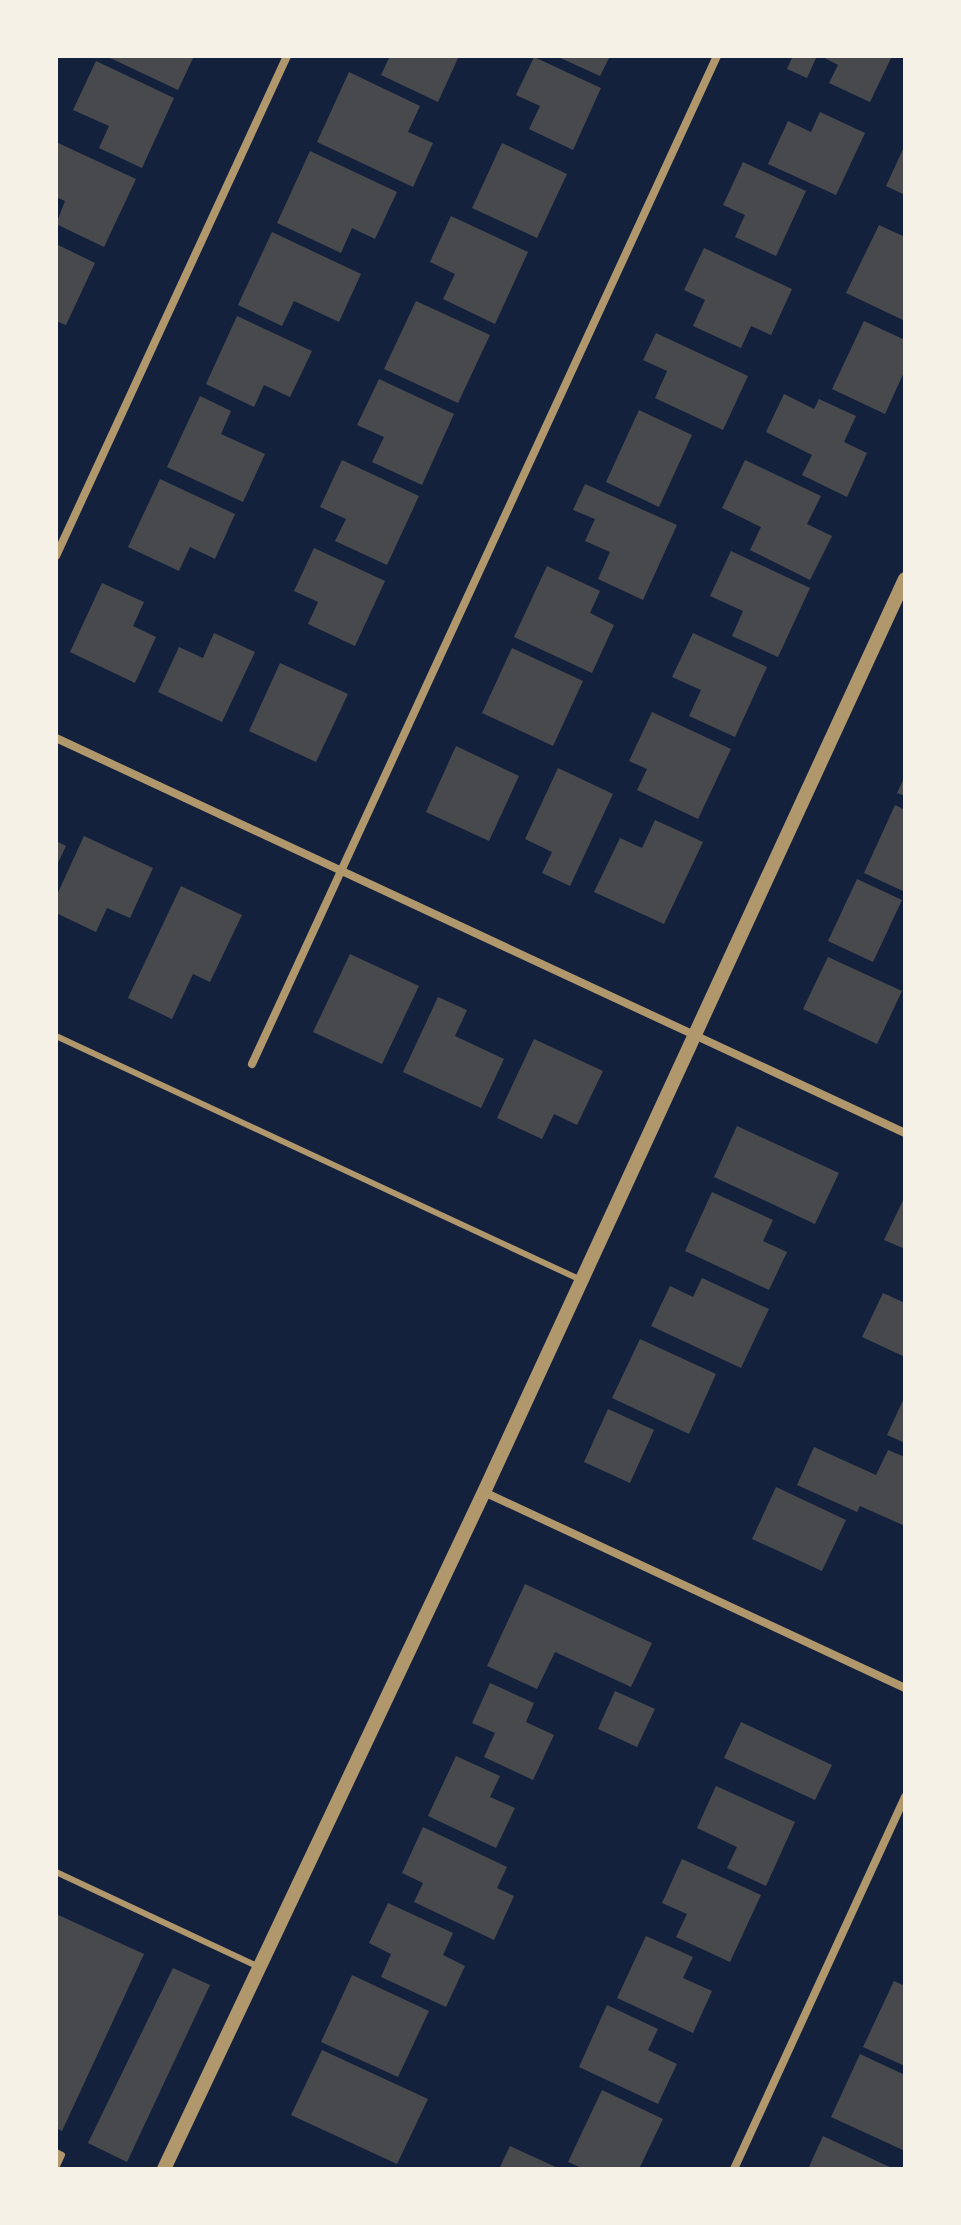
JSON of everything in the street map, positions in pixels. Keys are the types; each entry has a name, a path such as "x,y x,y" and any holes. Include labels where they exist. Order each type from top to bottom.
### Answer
{"street":[{"path":"56,556 287,56"},
{"path":"252,1064 717,56"},
{"path":"164,2169 484,1492 905,579"},
{"path":"56,738 905,1133"},
{"path":"484,1492 905,1688"},
{"path":"734,2169 905,1797"}],"lane":[{"path":"56,1036 581,1280"},
{"path":"56,1872 259,1968"},
{"path":"56,2152 62,2155 56,2168"}],"building":[{"path":"106,56 194,56 178,90"},
{"path":"390,56 459,56 438,102 381,75"},
{"path":"556,56 610,56 600,76"},
{"path":"793,56 817,56 807,78 787,69"},
{"path":"821,56 892,56 870,102 829,83 838,65"},
{"path":"534,57 601,88 573,150 529,129 540,106 516,95"},
{"path":"96,61 174,98 142,168 99,148 109,126 73,110"},
{"path":"349,72 420,106 408,132 433,143 413,187 317,142"},
{"path":"820,112 865,133 836,195 768,164 788,121 811,132"},
{"path":"58,143 136,179 104,247 56,224 65,201 56,197"},
{"path":"502,143 567,174 537,238 472,208"},
{"path":"905,145 905,195 886,186"},
{"path":"310,151 397,192 375,239 352,228 341,253 277,223"},
{"path":"743,162 806,191 776,256 735,237 745,215 723,205"},
{"path":"451,216 528,252 495,324 443,299 455,274 430,262"},
{"path":"879,225 905,237 905,321 846,293"},
{"path":"272,232 361,274 339,322 294,301 282,326 238,305"},
{"path":"56,244 95,263 66,325 56,321"},
{"path":"704,248 792,289 771,335 751,326 741,348 693,326 705,300 684,290"},
{"path":"416,301 490,335 458,403 384,369"},
{"path":"237,316 312,351 290,397 264,385 254,407 206,384"},
{"path":"864,321 905,340 905,370 885,414 832,389"},
{"path":"656,333 748,376 723,430 655,398 667,371 643,360"},
{"path":"379,379 454,414 422,485 372,462 384,437 357,425"},
{"path":"784,394 814,409 819,399 856,416 844,442 867,453 847,497 802,475 812,455 766,432"},
{"path":"200,396 231,411 221,434 265,454 243,502 167,467"},
{"path":"639,410 692,435 659,507 606,482"},
{"path":"342,460 419,496 387,565 335,541 346,519 320,507"},
{"path":"745,460 821,496 807,524 832,536 810,580 750,550 761,527 722,508"},
{"path":"160,479 235,514 215,559 190,547 179,571 128,547"},
{"path":"585,484 677,525 643,600 598,579 610,552 585,541 595,519 573,510"},
{"path":"314,548 385,581 355,646 308,624 318,602 294,591"},
{"path":"731,551 810,588 778,657 732,636 743,611 710,596"},
{"path":"547,566 600,591 590,613 614,625 592,673 514,637"},
{"path":"102,583 144,602 133,626 156,637 135,683 70,652"},
{"path":"214,633 255,652 222,722 158,692 179,647 203,658"},
{"path":"693,633 767,667 735,737 689,716 701,690 672,677"},
{"path":"512,648 583,681 553,746 482,713"},
{"path":"280,663 348,694 316,762 249,731"},
{"path":"652,712 731,749 698,819 637,790 647,769 629,761"},
{"path":"456,746 519,776 489,841 426,812"},
{"path":"558,768 613,794 570,886 542,873 552,852 525,839"},
{"path":"905,776 905,796 897,793"},
{"path":"895,805 905,810 905,892 864,873"},
{"path":"655,820 703,842 664,924 594,892 620,838 642,848"},
{"path":"84,836 153,868 130,918 107,908 96,932 56,913 56,897"},
{"path":"56,841 66,846 56,867"},
{"path":"857,879 902,900 873,962 828,941"},
{"path":"181,886 242,915 210,982 193,974 172,1019 128,998"},
{"path":"350,954 419,986 382,1064 313,1032"},
{"path":"828,957 902,991 877,1044 803,1009"},
{"path":"438,997 467,1010 455,1036 504,1059 481,1108 403,1072"},
{"path":"534,1039 603,1071 577,1125 554,1114 542,1139 497,1118"},
{"path":"737,1126 839,1173 815,1224 714,1177"},
{"path":"712,1192 773,1220 763,1241 787,1252 769,1290 685,1251"},
{"path":"905,1196 905,1249 884,1240"},
{"path":"702,1278 769,1309 741,1368 651,1326 670,1286 693,1297"},
{"path":"883,1293 905,1303 905,1357 862,1337"},
{"path":"640,1339 716,1374 689,1434 612,1398"},
{"path":"905,1396 905,1443 887,1435"},
{"path":"608,1409 654,1430 630,1483 584,1462"},
{"path":"814,1447 876,1475 888,1450 905,1457 905,1526 860,1506 857,1512 797,1485"},
{"path":"776,1487 846,1520 822,1571 752,1539"},
{"path":"525,1584 652,1643 631,1687 555,1652 537,1689 487,1666"},
{"path":"490,1683 534,1703 526,1722 554,1735 533,1780 484,1757 495,1733 472,1723"},
{"path":"615,1691 655,1709 637,1747 598,1729"},
{"path":"741,1722 832,1765 815,1800 724,1758"},
{"path":"456,1756 500,1776 490,1797 515,1808 496,1848 428,1816"},
{"path":"716,1786 795,1822 766,1886 727,1868 737,1847 697,1828"},
{"path":"423,1827 507,1867 497,1888 514,1896 494,1940 414,1902 423,1883 402,1873"},
{"path":"682,1859 761,1895 730,1962 676,1937 687,1914 662,1903"},
{"path":"388,1903 453,1933 443,1955 465,1966 446,2007 381,1977 391,1954 369,1943"},
{"path":"56,1914 144,1954 62,2131 56,2128"},
{"path":"646,1936 693,1957 683,1978 712,1991 693,2033 617,1998"},
{"path":"173,1968 210,1985 127,2162 88,2143"},
{"path":"352,1975 429,2011 398,2077 321,2042"},
{"path":"894,1981 905,1986 905,2066 863,2047"},
{"path":"607,2005 658,2029 648,2050 677,2064 658,2104 579,2067"},
{"path":"322,2050 428,2099 397,2164 291,2115"},
{"path":"860,2054 905,2075 905,2151 831,2117"},
{"path":"602,2090 663,2119 639,2169 584,2169 568,2162"},
{"path":"823,2136 894,2169 808,2169"},
{"path":"510,2146 560,2169 499,2169"}]}
